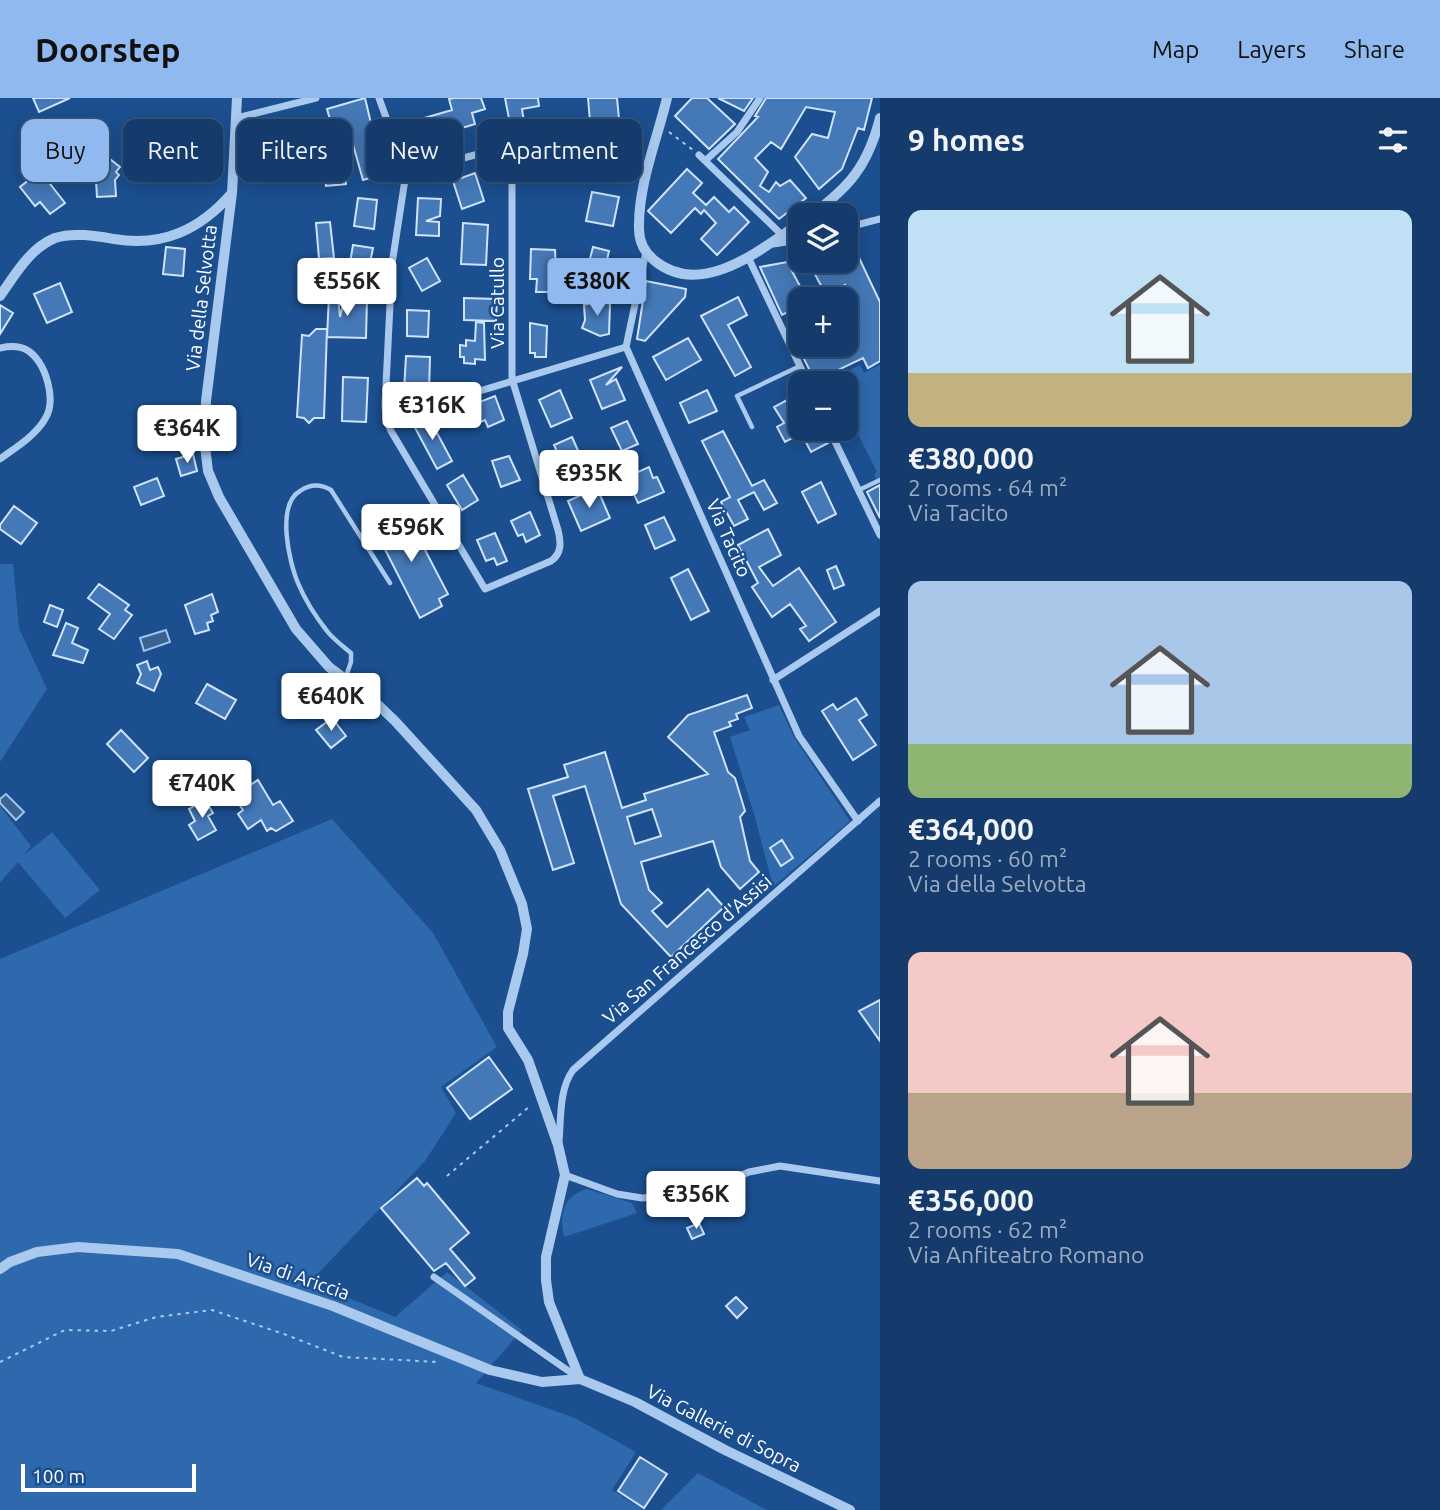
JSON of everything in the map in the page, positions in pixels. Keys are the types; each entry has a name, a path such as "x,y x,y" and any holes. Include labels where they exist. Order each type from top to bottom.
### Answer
{"street":[{"name":"Via della Selvotta","path":"237,98 232,193 206,401 205,446 208,471 219,496 290,621 319,657 395,721 476,810 500,850 522,904 527,929 508,1012 508,1028 525,1054 558,1145 565,1175"},
{"path":"237,118 316,98"},
{"path":"379,98 387,119"},
{"path":"667,98 640,208 639,235 646,252 661,265 677,272 695,274 721,270 748,257 788,231"},
{"path":"760,98 737,132 700,155 782,235"},
{"path":"824,203 856,175 865,161 880,117"},
{"name":"Via Catullo","path":"386,419 485,589 551,561 560,550 558,530 512,379 512,167 506,152 490,150 463,157"},
{"path":"406,182 392,264 387,333 386,419 512,379 626,347 646,252"},
{"path":"0,296 30,256 55,238 71,236 131,241 162,239 192,228 215,212 232,193"},
{"path":"858,225 880,219"},
{"path":"767,245 788,242"},
{"path":"748,257 802,371"},
{"path":"0,348 19,347 37,360 48,384 49,408 45,420 36,430 0,459"},
{"name":"Via Tacito","path":"626,347 799,736 858,821"},
{"path":"836,441 880,535"},
{"path":"773,680 880,611"},
{"name":"Via San Francesco d'Assisi","path":"558,1145 566,1083 573,1070 880,801"},
{"path":"580,1379 550,1301 546,1280 546,1257 565,1175 617,1194 642,1198 687,1195 754,1171 779,1166 880,1181"},
{"name":"Via di Ariccia","path":"0,1269 10,1262 37,1252 78,1247 178,1254 333,1306 490,1370 542,1382 580,1379"},
{"path":"434,1277 580,1379"},
{"name":"Via Gallerie di Sopra","path":"580,1379 635,1402 725,1450 850,1510"}],"lane":[{"path":"752,427 737,396 800,366"},
{"path":"859,490 880,480"},
{"path":"345,680 351,653 328,632 297,580 287,533 288,507 295,494 312,486 324,486 331,490 390,583"}],"path":[{"path":"668,131 700,155"},
{"path":"447,1175 541,1097"},
{"path":"0,1362 65,1330 111,1331 156,1317 212,1310 343,1357 441,1362"}],"shaded area":[{"path":"860,365 864,373 880,365 880,478 876,479 874,474 877,472 858,434 858,371 847,371"},
{"path":"0,564 13,564 19,628 47,689 0,762"},
{"path":"166,630 170,642 144,651 140,638"},
{"path":"779,705 794,737 850,821 773,887 730,737 750,730 744,717"},
{"path":"6,794 24,812 16,820 0,803 0,799"},
{"path":"0,806 31,846 24,855 52,832 100,890 65,918 18,862 0,883"},
{"path":"332,819 433,933 497,1047 441,1087 456,1113 425,1161 310,1282 395,1317 447,1272 522,1330 476,1383 575,1418 636,1452 612,1490 644,1510 0,1510 0,959"},
{"path":"587,1189 632,1203 637,1213 564,1237 562,1221 565,1207 573,1196"},
{"path":"698,1473 767,1510 661,1510"}],"building":[{"path":"33,98 70,98 39,112"},
{"path":"365,98 370,119 366,119 366,179 363,180 352,141 352,119 330,119 327,109"},
{"path":"481,98 485,109 472,113 475,124 463,128 463,119 421,119 452,110 449,99"},
{"path":"505,98 538,98 539,106 522,109 524,119 509,119"},
{"path":"588,98 617,98 619,119 590,119"},
{"path":"692,98 707,98 735,124 709,149 675,116"},
{"path":"718,98 753,98 744,111"},
{"path":"766,98 872,98 864,130 858,128 842,169 819,189 795,157 812,134 828,138 835,112 806,107 781,149 771,142 755,158 768,172 760,186 769,192 776,182 780,186 790,180 806,198 800,203 788,203 788,212 779,219 718,159 758,117 755,116"},
{"path":"109,158 120,167 116,172 119,175 115,180 116,196 97,197 96,182 109,182"},
{"path":"687,169 702,183 693,193 706,205 714,197 729,212 734,207 749,222 717,255 701,239 716,223 704,210 701,214 695,208 671,233 648,211"},
{"path":"475,173 484,201 462,209 453,182 463,182 463,177"},
{"path":"26,182 49,182 65,203 50,214 40,202 35,206 20,187"},
{"path":"326,182 346,182 346,184 326,186"},
{"path":"592,192 619,197 613,226 586,221"},
{"path":"358,198 377,200 374,229 354,226"},
{"path":"418,198 441,199 440,216 426,221 439,222 439,236 416,235"},
{"path":"330,222 334,258 319,259 316,223"},
{"path":"463,223 488,225 486,265 461,264"},
{"path":"353,245 373,248 367,278 348,275"},
{"path":"166,247 185,249 183,276 163,274"},
{"path":"593,247 609,251 602,282 585,278"},
{"path":"531,249 555,250 557,292 536,292 537,279 530,279"},
{"path":"858,256 880,302 880,361 868,368 863,358 836,371 810,371 803,357 858,357 858,287 822,287 814,273 858,273"},
{"path":"427,258 440,281 422,291 409,268"},
{"path":"787,262 788,273 793,273 801,287 788,287 788,312 782,315 760,267"},
{"path":"646,281 686,289 685,297 645,341 637,339"},
{"path":"60,283 72,312 47,323 34,294"},
{"path":"329,296 338,297 340,317 345,297 367,298 366,338 327,337"},
{"path":"738,297 747,315 728,325 751,367 735,376 701,316"},
{"path":"464,298 497,299 496,321 464,320"},
{"path":"602,301 610,304 609,334 600,336 582,328 585,320 584,305"},
{"path":"0,305 13,313 0,334"},
{"path":"407,310 429,311 428,337 407,336"},
{"path":"476,322 484,323 485,360 475,359 475,364 464,363 464,357 460,357 460,345 466,346 466,340 475,341"},
{"path":"530,323 547,326 546,357 535,357 535,353 530,353"},
{"path":"316,329 327,329 324,418 314,418 309,423 304,418 297,417 302,335 309,336"},
{"path":"688,338 701,360 666,380 653,357"},
{"path":"406,356 430,357 429,391 404,391"},
{"path":"622,367 606,385 616,379 625,400 602,409 590,380"},
{"path":"343,377 368,378 366,422 342,421"},
{"path":"560,390 572,418 551,427 539,400"},
{"path":"707,390 717,411 689,423 680,403"},
{"path":"495,396 504,420 488,427 485,420 478,423 473,409 479,407 477,403"},
{"path":"788,399 788,440 785,442 777,427 784,423 774,407"},
{"path":"428,416 452,461 437,469 413,424"},
{"path":"627,421 638,444 622,451 611,428"},
{"path":"723,431 752,486 764,480 777,503 764,510 754,492 738,500 748,519 734,526 721,502 730,497 702,441"},
{"path":"572,437 587,471 569,479 554,445"},
{"path":"805,441 827,441 828,443 811,452"},
{"path":"193,454 197,471 181,476 176,459"},
{"path":"509,456 520,480 501,487 492,461"},
{"path":"649,467 653,478 657,477 664,492 638,503 633,492 629,494 622,479"},
{"path":"463,475 478,500 462,510 447,485"},
{"path":"157,478 164,496 141,505 134,487"},
{"path":"821,482 836,514 818,523 802,492"},
{"path":"880,485 880,518 867,492"},
{"path":"597,488 610,518 581,531 568,501"},
{"path":"14,506 37,523 21,544 0,529"},
{"path":"398,511 405,526 411,523 448,594 439,599 442,606 420,618 372,524"},
{"path":"530,512 540,535 526,542 523,534 518,536 511,521"},
{"path":"664,517 675,540 655,549 645,525"},
{"path":"768,529 781,555 759,567 773,586 799,568 836,622 809,641 800,629 806,626 790,604 772,617 752,587 758,583 738,545"},
{"path":"495,533 507,561 497,565 494,558 486,561 477,540"},
{"path":"836,566 844,585 834,589 827,570"},
{"path":"688,569 709,611 691,620 671,578"},
{"path":"99,584 129,605 125,610 132,615 114,639 99,629 110,614 88,598"},
{"path":"212,594 218,612 211,615 213,621 207,623 209,630 195,634 185,605"},
{"path":"50,605 63,610 57,627 44,622"},
{"path":"66,623 78,628 72,643 88,650 83,663 53,655"},
{"path":"147,661 150,670 158,667 161,674 154,691 137,683 141,674 137,665"},
{"path":"207,684 236,700 225,719 196,703"},
{"path":"747,695 752,708 736,714 738,719 729,722 731,726 714,732 728,772 735,778 745,811 740,817 750,861 759,872 740,889 721,867 713,841 641,862 649,890 662,903 652,911 667,927 708,889 724,907 671,957 621,904 585,786 553,796 574,863 553,870 528,789 568,777 564,765 605,752 622,808 646,800 644,794 708,774 668,737 688,715","holes":["652,809 661,836 635,844 627,817"]},
{"path":"856,698 867,715 859,720 876,745 853,760 822,711 833,704 837,710"},
{"path":"332,718 346,736 331,748 316,730"},
{"path":"121,730 148,758 134,772 107,744"},
{"path":"258,780 273,805 280,801 293,821 276,831 271,828 267,831 261,820 248,829 238,814 243,810 233,796"},
{"path":"205,800 213,813 208,816 216,830 198,840 189,825 195,821 189,809"},
{"path":"782,840 793,858 781,866 770,848"},
{"path":"880,1000 880,1041 859,1011"},
{"path":"489,1057 512,1089 470,1119 447,1088"},
{"path":"417,1178 424,1186 427,1183 469,1233 450,1249 475,1278 465,1286 446,1263 434,1271 381,1208"},
{"path":"699,1223 704,1234 692,1239 687,1228"},
{"path":"736,1297 747,1308 737,1318 726,1306"},
{"path":"640,1457 667,1474 644,1508 618,1491"}]}
